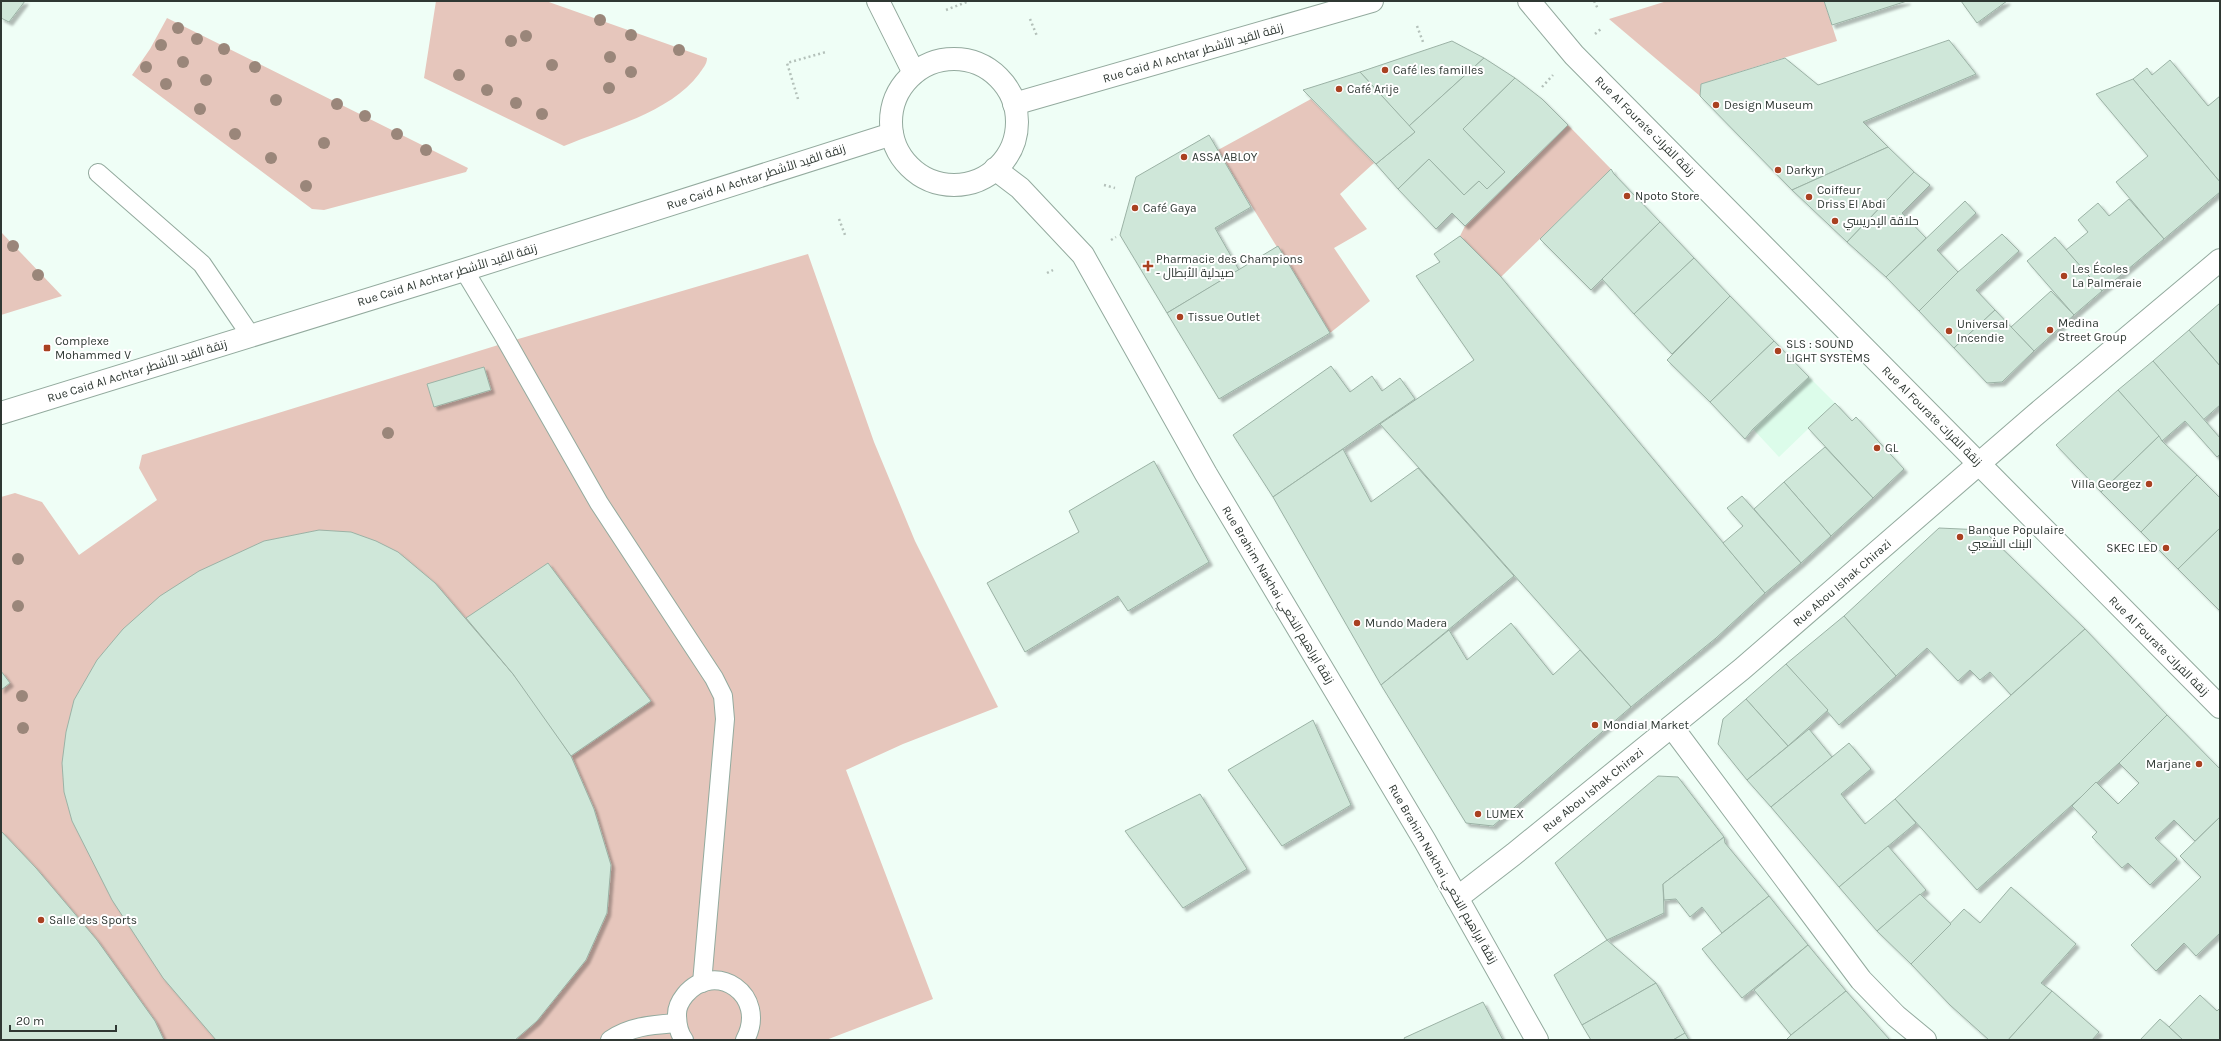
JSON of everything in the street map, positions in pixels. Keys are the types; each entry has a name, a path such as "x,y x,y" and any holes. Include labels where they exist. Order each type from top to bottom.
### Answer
{"street":[{"path":"878,1 914,73"},
{"name":"Rue Caid Al Achtar زنقة القيد الأشطر","path":"1014,104 1372,1"},
{"name":"Rue Al Fourate زنقة الفرات","path":"1529,1 1574,55 2220,707"},
{"path":"955,59 971,62 987,68 998,77 1007,88 1014,104 1017,126 1013,143 1005,157 995,169 981,179 965,184 934,182 919,174 907,164 898,151 892,134 891,120 894,103 901,88 914,73 926,65 940,60 955,59"},
{"name":"Rue Caid Al Achtar زنقة القيد الأشطر","path":"1,413 464,270 892,134"},
{"name":"Rue Brahim Nakhai زنقة ابراهيم النخعي","path":"995,169 1020,188 1083,255 1206,474 1457,898 1537,1040"},
{"name":"Rue Abou Ishak Chirazi","path":"1457,898 1672,727 1802,618 2034,416 2220,260"},
{"path":"1672,727 1861,980 1896,1016 1925,1040"}],"lane":[{"path":"98,173 202,264 251,336"},
{"path":"464,270 502,332 599,503 714,678 722,696 725,719 702,982"},
{"path":"684,1040 680,1035 677,1023 677,1011 681,1000 689,990 702,982 723,981 734,986 744,994 750,1005 752,1017 751,1030 745,1040"},
{"path":"610,1040 622,1032 643,1025 677,1023"}],"path":[{"path":"946,10 969,1"},
{"path":"1594,1 1598,9"},
{"path":"1030,19 1037,36"},
{"path":"1417,26 1424,42"},
{"path":"798,99 788,63 826,52"},
{"path":"1542,87 1553,74"},
{"path":"1104,185 1115,188"},
{"path":"839,218 845,235"},
{"path":"1111,240 1116,237"},
{"path":"1047,273 1053,270"}],"shaded area":[{"path":"436,1 546,1 707,58 707,60 699,74 687,88 672,99 637,118 564,146 424,78"},
{"path":"1667,1 1824,1 1837,41 1701,84 1700,96 1609,19"},
{"path":"167,18 468,168 466,172 324,210 312,209 132,75 150,49"},
{"path":"1311,99 1374,163 1340,194 1367,229 1334,248 1370,301 1330,333 1218,150"},
{"path":"1568,125 1611,169 1501,277 1460,236 1465,226"},
{"path":"1,232 62,296 1,315"},
{"path":"808,254 874,442 915,541 998,707 903,744 846,770 933,999 826,1040 1,1040 1,497 15,493 42,502 79,555 157,500 139,468 142,455 508,342"},
{"path":"1809,377 1835,403 1779,457 1753,429"}],"building":[{"path":"1,1 25,1 9,22 1,18"},
{"path":"1824,1 1907,1 1832,25"},
{"path":"1961,1 2007,1 1977,23"},
{"path":"1949,40 1976,74 1863,122 1888,147 1792,190 1700,96 1701,84 1785,58 1818,85"},
{"path":"1452,41 1484,58 1409,126 1360,72"},
{"path":"1484,58 1515,78 1463,129 1505,172 1487,189 1479,181 1464,195 1429,159 1398,189 1376,164 1415,132 1409,126"},
{"path":"2170,60 2208,106 2220,96 2220,182 2133,79 2147,68 2152,75"},
{"path":"1360,72 1415,132 1376,164 1303,90"},
{"path":"1515,78 1542,99 1568,125 1465,226 1452,213 1436,229 1398,189 1429,159 1464,195 1479,181 1487,189 1505,172 1463,129"},
{"path":"2133,79 2220,182 2220,192 2164,239 2116,182 2148,156 2096,94"},
{"path":"1209,135 1251,207 1215,228 1239,270 1167,313 1120,235 1136,177"},
{"path":"1888,147 1914,172 1847,242 1792,190"},
{"path":"1611,169 1660,222 1591,290 1540,239"},
{"path":"1914,172 1930,185 1902,213 1926,238 1886,277 1847,242"},
{"path":"2129,199 2164,239 2102,291 2066,250 2088,232 2078,220 2098,203 2109,216"},
{"path":"1965,201 1976,213 1937,250 1958,272 1919,311 1886,277"},
{"path":"1660,222 1694,258 1634,314 1602,279"},
{"path":"2002,234 2019,251 1976,290 1995,310 1954,348 1919,311 1958,272"},
{"path":"1460,236 1501,277 1765,593 1716,638 1631,707 1380,424 1474,360 1416,276 1440,262 1434,254"},
{"name":"Les Écoles La Palmeraie","path":"2055,237 2102,291 2074,315 2027,261"},
{"path":"1278,246 1330,333 1219,399 1167,313"},
{"path":"1694,258 1730,296 1672,354 1634,314"},
{"path":"2051,291 2074,315 2034,351 2011,327"},
{"path":"1730,296 1774,341 1710,402 1667,360"},
{"path":"2220,303 2220,366 2189,330"},
{"path":"1995,310 2034,351 2002,382 1987,383 1954,348"},
{"path":"2189,330 2220,366 2220,405 2203,420 2153,361"},
{"path":"1774,341 1809,377 1753,429 1745,439 1710,402"},
{"path":"2153,361 2220,438 2220,454 2217,457 2185,421 2162,441 2118,390"},
{"path":"1331,366 1350,392 1372,376 1382,391 1400,378 1415,399 1273,497 1233,435"},
{"path":"484,367 491,390 434,407 427,384"},
{"path":"2118,390 2159,436 2101,492 2056,445"},
{"path":"1835,403 1852,421 1856,417 1904,469 1873,498 1808,428"},
{"name":"Villa Georgez","path":"2159,436 2162,441 2197,475 2141,532 2101,492"},
{"path":"1825,447 1873,498 1831,536 1784,482"},
{"path":"1343,449 1371,502 1418,468 1514,576 1381,685 1273,497"},
{"path":"1154,461 1209,562 1128,611 1118,596 1025,652 987,583 1079,532 1069,511"},
{"path":"2197,475 2220,498 2220,528 2178,569 2141,532"},
{"path":"1784,482 1831,536 1801,563 1754,509"},
{"path":"1742,496 1801,563 1765,593 1723,543 1743,526 1727,508"},
{"path":"1939,528 1983,530 2085,629 2011,695 1990,672 1980,680 1970,670 1958,681 1927,648 1896,676 1844,616"},
{"path":"2220,528 2220,611 2178,569"},
{"path":"319,530 351,532 376,541 398,552 435,583 513,674 533,700 571,756 594,809 611,865 607,913 586,960 537,1021 515,1040 216,1040 163,978 112,900 72,821 64,792 62,763 66,732 74,700 97,660 123,629 160,596 199,571 264,541"},
{"path":"548,563 651,701 571,756 513,674 466,618"},
{"path":"1844,616 1896,676 1839,725 1786,664"},
{"path":"1511,623 1553,675 1580,650 1631,707 1493,826 1466,823 1381,685 1449,630 1467,660"},
{"path":"2085,629 2167,715 2119,763 1977,890 1895,799"},
{"path":"1786,664 1828,710 1788,746 1746,699"},
{"path":"1,671 10,683 1,690"},
{"path":"1746,699 1788,746 1747,780 1718,744 1723,719"},
{"path":"2167,715 2220,769 2220,817 2195,841 2174,820 2155,838 2177,859 2150,885 2128,863 2122,868 2092,837 2097,832 2072,806 2096,782 2118,804 2139,783 2119,763"},
{"path":"1313,720 1351,805 1282,846 1228,770"},
{"path":"1809,729 1832,757 1771,807 1747,780"},
{"path":"1849,743 1871,769 1841,794 1865,824 1895,799 1916,823 1839,887 1771,807"},
{"path":"1658,776 1678,777 1724,837 1663,884 1664,913 1607,940 1555,863"},
{"path":"1200,794 1247,869 1183,908 1125,831"},
{"path":"2220,817 2220,933 2196,956 2184,943 2156,971 2131,945 2201,877 2180,856"},
{"name":"Salle des Sports","path":"1,831 36,868 97,940 155,1021 164,1040 1,1040"},
{"path":"1724,837 1725,843 1769,896 1722,933 1702,907 1690,917 1676,899 1664,900 1663,884"},
{"path":"1888,846 1926,890 1877,931 1839,887"},
{"path":"2011,887 2076,944 2041,983 2052,991 2008,1040 1989,1040 1950,1005 1911,964 1964,909 1980,923"},
{"path":"1920,894 1951,924 1911,964 1877,931"},
{"path":"1769,896 1808,945 1742,998 1702,949"},
{"path":"1607,940 1656,983 1582,1025 1554,975"},
{"path":"1808,945 1846,991 1791,1035 1754,990"},
{"path":"1656,983 1685,1033 1673,1040 1591,1040 1582,1025"},
{"path":"1846,991 1890,1040 1786,1040 1791,1035"},
{"path":"2052,991 2099,1032 2092,1040 2008,1040"},
{"path":"2200,995 2217,1011 2220,1008 2220,1040 2183,1040 2169,1027"},
{"path":"1483,1002 1503,1040 1405,1040 1404,1038"},
{"path":"2160,1019 2169,1027 2183,1040 2140,1040"},
{"path":"1685,1033 1689,1040 1673,1040"}],"place":[{"name":"Café les familles","path":"1385,70"},
{"name":"Café Arije","path":"1339,89"},
{"name":"Design Museum","path":"1716,105"},
{"name":"ASSA ABLOY","path":"1184,157"},
{"name":"Darkyn","path":"1778,170"},
{"name":"Npoto Store","path":"1627,196"},
{"name":"Coiffeur Driss El Abdi","path":"1809,197"},
{"name":"Café Gaya","path":"1135,208"},
{"name":"حلاقة الإدريسي","path":"1835,221"},
{"name":"Pharmacie des Champions - صيدلية الأبطال","path":"1148,266"},
{"name":"Les Écoles La Palmeraie","path":"2064,276"},
{"name":"Tissue Outlet","path":"1180,317"},
{"name":"Medina Street Group","path":"2050,330"},
{"name":"Universal Incendie","path":"1949,331"},
{"name":"Complexe Mohammed V","path":"47,348"},
{"name":"SLS : SOUND LIGHT SYSTEMS","path":"1778,351"},
{"name":"GL","path":"1877,448"},
{"name":"Villa Georgez","path":"2149,484"},
{"name":"Banque Populaire البنك الشعبي","path":"1960,537"},
{"name":"SKEC LED","path":"2166,548"},
{"name":"Mundo Madera","path":"1357,623"},
{"name":"Mondial Market","path":"1595,725"},
{"name":"Marjane","path":"2199,764"},
{"name":"LUMEX","path":"1478,814"},
{"name":"Salle des Sports","path":"41,920"}]}
